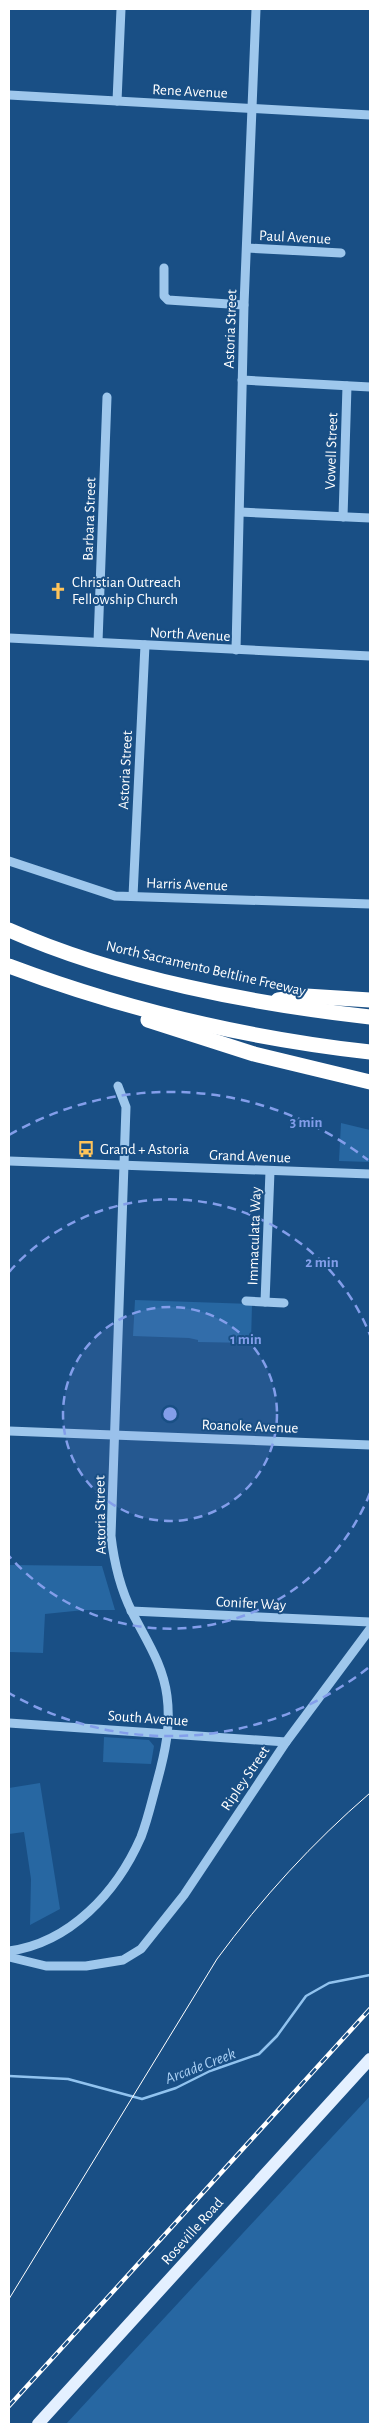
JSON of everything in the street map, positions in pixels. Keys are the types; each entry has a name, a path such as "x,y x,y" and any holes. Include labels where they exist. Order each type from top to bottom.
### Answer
{"highway":[{"name":"North Sacramento Beltline Freeway","path":"9,930 124,971 264,1002 370,1017"},
{"path":"9,966 128,1006 223,1029 320,1047 370,1052"},
{"path":"61,985 114,1009 218,1043 254,1054 370,1082"},
{"path":"264,1002 306,996 370,1000"}],"main road":[{"name":"Roseville Road","path":"38,2424 370,2059"}],"street":[{"path":"117,101 121,9"},
{"name":"Astoria Street","path":"236,650 244,306 256,9"},
{"name":"Rene Avenue","path":"9,95 370,115"},
{"name":"Paul Avenue","path":"247,248 341,252"},
{"path":"164,268 164,296 168,300 244,306"},
{"path":"242,380 370,387"},
{"name":"Vowell Street","path":"343,517 347,386"},
{"name":"Barbara Street","path":"98,642 107,397"},
{"path":"240,512 370,518"},
{"name":"North Avenue","path":"9,638 370,656"},
{"name":"Astoria Street","path":"134,896 145,645"},
{"name":"Harris Avenue","path":"9,861 115,896 370,904"},
{"name":"Astoria Street","path":"9,1951 31,1947 64,1932 83,1917 114,1883 131,1857 144,1829 167,1742 167,1696 159,1664 122,1591 112,1550 111,1515 126,1107 118,1086"},
{"name":"Grand Avenue","path":"9,1161 370,1174"},
{"name":"Immaculata Way","path":"265,1302 270,1171"},
{"name":"Immaculata Way","path":"246,1301 284,1303"},
{"name":"Roanoke Avenue","path":"9,1431 370,1445"},
{"name":"Conifer Way","path":"131,1611 370,1622"},
{"name":"Ripley Street","path":"9,1957 46,1966 86,1966 123,1960 135,1954 184,1895 286,1742 370,1629"},
{"name":"South Avenue","path":"9,1723 286,1742"}],"shaded area":[{"path":"341,1123 370,1130 370,1162 339,1161"},
{"path":"135,1300 252,1304 251,1343 198,1342 198,1340 189,1338 133,1336"},
{"path":"9,1565 102,1566 115,1610 84,1610 45,1614 43,1653 9,1652"},
{"path":"104,1737 149,1740 154,1746 151,1764 103,1762"},
{"path":"40,1783 60,1909 30,1925 31,1879 24,1832 9,1834 9,1788"},
{"path":"370,2096 370,2424 66,2424"}],"waterway":[{"name":"Arcade Creek","path":"9,2076 68,2079 142,2099 176,2088 210,2071 259,2054 277,2036 306,1996 329,1983 370,1975"}],"tram line":[{"path":"9,2299 217,1959 252,1914 308,1851 370,1793"}],"railway":[{"path":"9,2406 370,2009"}],"place":[{"name":"Christian Outreach Fellowship Church","path":"58,591"},
{"name":"Grand + Astoria","path":"86,1149"}]}
